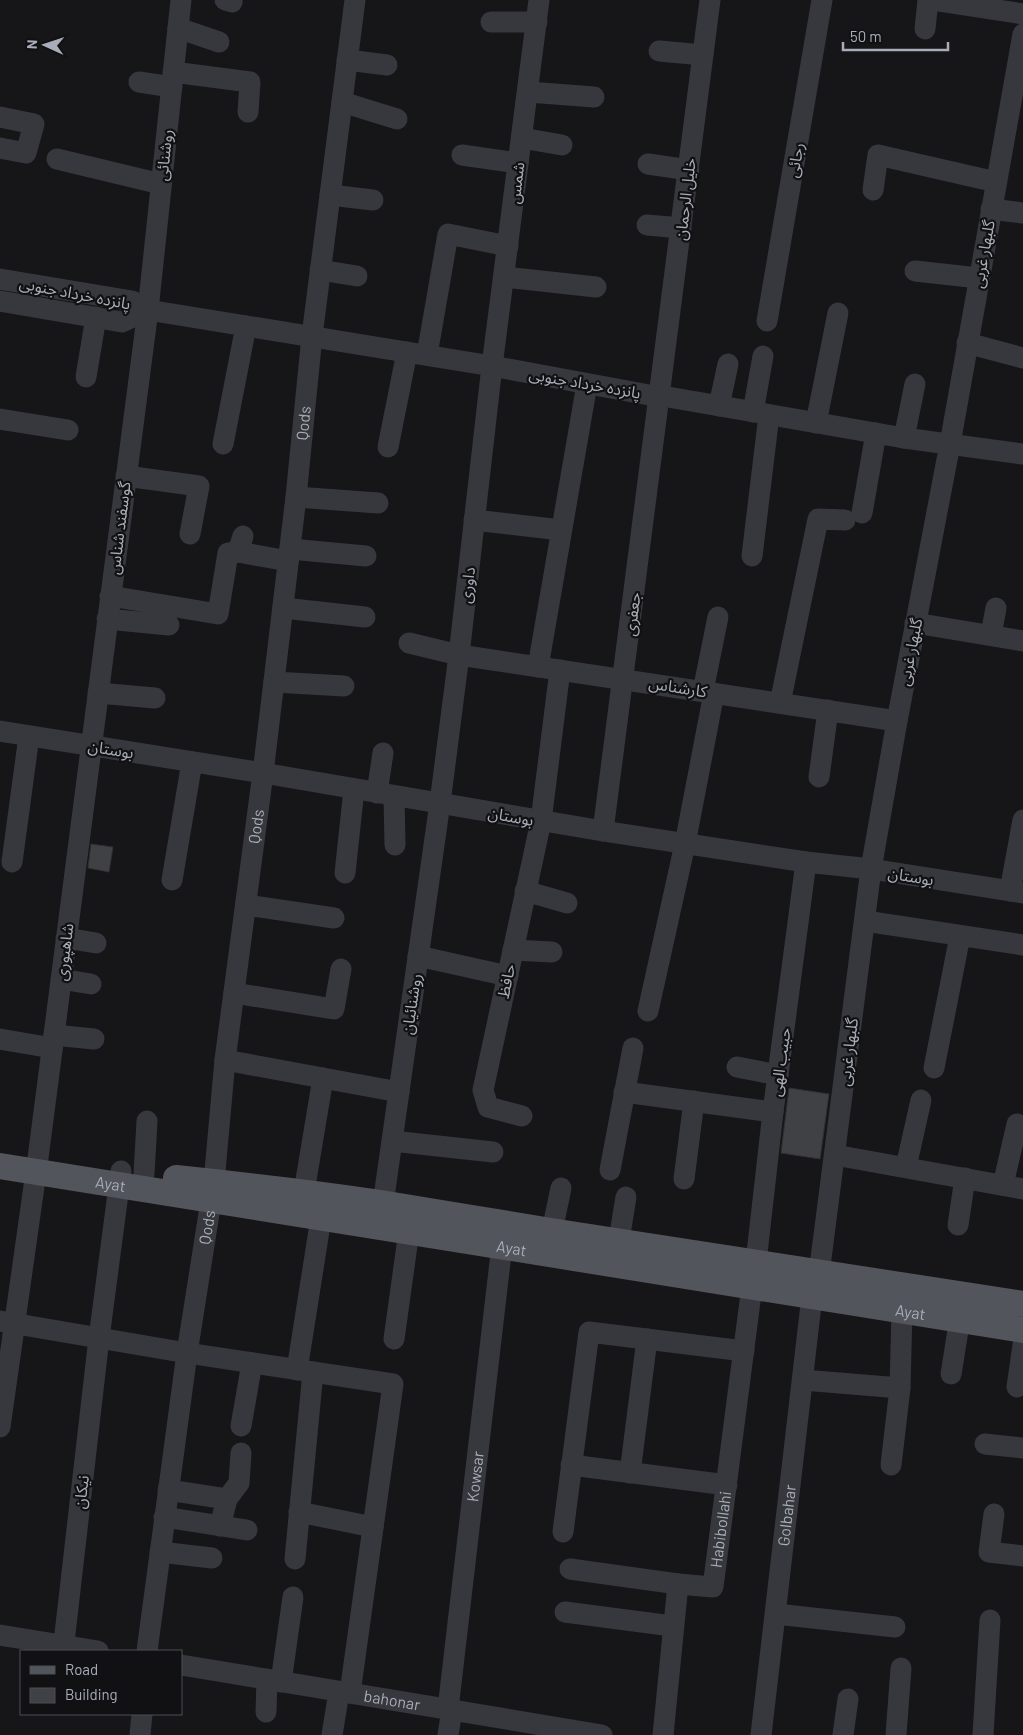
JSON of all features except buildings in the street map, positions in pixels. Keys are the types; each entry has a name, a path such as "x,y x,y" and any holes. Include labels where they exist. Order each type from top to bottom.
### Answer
{"main road":[{"name":"Ayat","path":"0,1152 37,1165"},
{"name":"Ayat","path":"0,1166 37,1165 128,1177 212,1191 321,1218 502,1245 754,1274 816,1285 1023,1304"},
{"name":"Ayat","path":"212,1191 304,1192 383,1204 618,1240 754,1274"},
{"name":"Ayat","path":"816,1285 902,1310 960,1318 1023,1330"}],"street":[{"name":"روشنائی","path":"148,310 181,0"},
{"name":"Qods","path":"147,1650 187,1353 212,1191 225,1060 263,773 296,498 312,336 355,0"},
{"name":"شمس","path":"492,366 540,0"},
{"name":"خلیل الرحمان","path":"660,397 710,0"},
{"name":"رجائی","path":"767,321 822,0"},
{"path":"925,29 928,0"},
{"path":"933,0 1023,14"},
{"path":"491,22 537,22"},
{"path":"178,28 219,42"},
{"name":"گلبهار غربی","path":"816,1285 835,1155 871,869 915,623 950,444 1023,34"},
{"path":"659,51 703,55"},
{"path":"347,60 387,65"},
{"path":"139,82 172,79 250,82 248,112"},
{"path":"528,92 594,97"},
{"path":"342,102 397,119"},
{"path":"0,117 34,124 26,153 0,148"},
{"path":"522,138 562,145"},
{"path":"462,154 518,163"},
{"path":"873,190 878,155 996,182"},
{"path":"57,159 161,184"},
{"path":"648,164 689,170"},
{"path":"330,195 373,200"},
{"path":"991,208 1023,213"},
{"path":"647,226 681,228"},
{"path":"388,447 417,354 448,234 508,246"},
{"path":"320,270 357,276"},
{"path":"915,271 979,278"},
{"path":"504,277 596,287"},
{"name":"پانزده خرداد جنوبی","path":"0,279 132,301 148,310 492,366 660,397 904,438 1023,454"},
{"name":"پانزده خرداد جنوبی","path":"0,301 122,322 148,310"},
{"name":"گوسفند شناس","path":"91,746 148,310"},
{"path":"816,423 838,313"},
{"path":"86,377 96,317"},
{"path":"223,444 246,326"},
{"path":"967,344 1023,358"},
{"path":"752,556 763,356"},
{"path":"720,406 728,364"},
{"name":"داوری","path":"440,804 492,366"},
{"path":"538,667 587,384"},
{"path":"904,438 915,384"},
{"name":"جعفری","path":"603,831 660,397"},
{"path":"0,418 68,430"},
{"path":"780,703 818,519 854,517 876,433"},
{"path":"126,476 199,486 190,534"},
{"path":"296,498 378,503"},
{"path":"474,520 561,530"},
{"path":"110,596 218,614 228,553 241,544 289,555 366,556"},
{"path":"283,608 366,617"},
{"path":"991,635 996,608"},
{"path":"648,1011 685,844 718,617"},
{"path":"107,619 169,625"},
{"path":"915,623 1023,641"},
{"name":"کارشناس","path":"409,643 459,655 897,721"},
{"name":"حافظ","path":"522,1116 488,1107 483,1090 540,821 560,670"},
{"path":"274,682 344,686"},
{"path":"98,693 155,698"},
{"path":"819,777 828,710"},
{"name":"بوستان","path":"0,731 685,844 806,862 871,869 1017,892"},
{"path":"12,862 29,736"},
{"name":"شاهپوری","path":"0,1427 7,1322 37,1165 91,746"},
{"path":"383,753 385,794 395,845"},
{"path":"172,880 192,762"},
{"path":"345,873 354,789"},
{"name":"روشنائیان","path":"383,1204 440,804"},
{"path":"1017,892 1023,820"},
{"name":"حبیب الهی","path":"754,1274 806,862"},
{"path":"525,891 567,903"},
{"path":"246,905 334,918"},
{"path":"865,921 1023,945"},
{"path":"934,1068 960,936"},
{"path":"66,938 96,943"},
{"path":"513,950 552,952"},
{"path":"418,956 508,976"},
{"path":"234,992 334,1009 341,969"},
{"path":"61,979 91,984"},
{"path":"0,1039 53,1042 94,1039"},
{"path":"610,1170 633,1048"},
{"path":"225,1060 398,1092"},
{"path":"737,1067 778,1075"},
{"path":"304,1192 323,1078"},
{"path":"624,1092 773,1112"},
{"path":"906,1168 921,1100"},
{"path":"684,1179 694,1101"},
{"name":"نیکان","path":"63,1648 100,1338 128,1177 147,1121"},
{"path":"835,1155 1013,1187 1017,1124"},
{"path":"392,1141 493,1152"},
{"path":"958,1225 965,1178"},
{"path":"552,1231 561,1188"},
{"path":"618,1240 626,1197"},
{"path":"295,1559 300,1512 305,1371 321,1218"},
{"path":"394,1339 409,1231"},
{"name":"Kowsar","path":"448,1735 502,1245"},
{"name":"Habibollahi","path":"678,1584 713,1587 754,1274"},
{"name":"Golbahar","path":"762,1735 803,1380 816,1285"},
{"path":"891,1465 900,1388 902,1310"},
{"path":"951,1374 960,1318"},
{"path":"7,1322 187,1353 393,1384 373,1527 345,1693 332,1735"},
{"path":"563,1532 588,1332 744,1351"},
{"path":"630,1473 647,1339"},
{"path":"1017,1387 1023,1345"},
{"path":"241,1426 252,1363"},
{"path":"803,1380 900,1388"},
{"path":"985,1444 1023,1448"},
{"path":"220,1526 227,1499 239,1483 241,1453"},
{"path":"572,1465 727,1485"},
{"path":"168,1490 227,1499"},
{"path":"300,1512 373,1527"},
{"path":"994,1514 989,1552 1023,1556"},
{"path":"164,1517 247,1530"},
{"path":"160,1552 212,1558"},
{"path":"570,1569 678,1584 672,1626 663,1735"},
{"path":"266,1712 293,1598"},
{"path":"565,1612 672,1626"},
{"path":"776,1614 895,1627"},
{"path":"983,1735 990,1620"},
{"path":"0,1635 63,1648 86,1650"},
{"name":"bahonar","path":"182,1665 450,1710 557,1731 602,1735"},
{"path":"896,1735 901,1668"},
{"path":"844,1735 848,1698"},
{"path":"140,1735 142,1715"}]}
